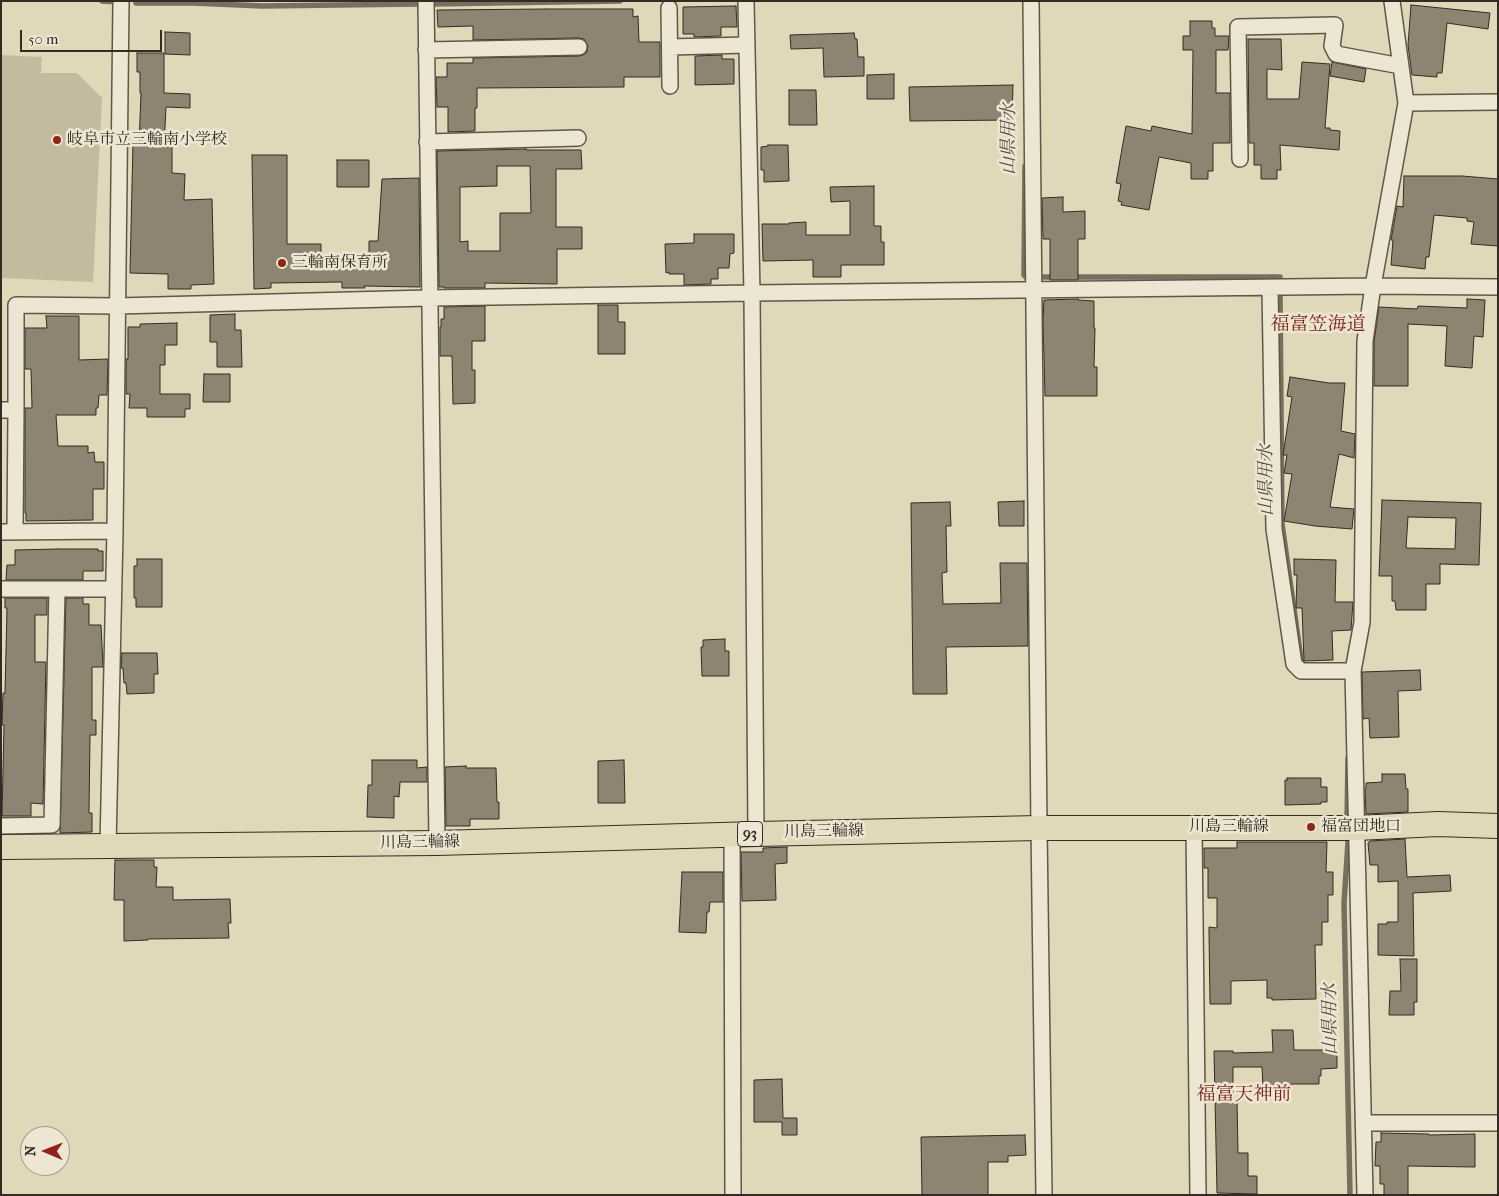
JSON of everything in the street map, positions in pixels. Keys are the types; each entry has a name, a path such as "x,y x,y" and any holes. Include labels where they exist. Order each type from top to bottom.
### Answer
{"main road":[{"name":"川島三輪線","path":"1,847 437,843 732,834 1039,828 1357,828 1438,824 1498,826"}],"street":[{"path":"108,846 115,531 121,1"},
{"path":"426,1 428,298 437,843"},
{"path":"746,1 752,293 756,834"},
{"path":"1031,1 1044,1195"},
{"path":"1365,1195 1354,671 1362,622 1365,341 1406,103 1392,1"},
{"path":"669,8 670,86"},
{"path":"1240,159 1238,27 1335,25 1332,46 1336,54 1401,66"},
{"path":"670,47 747,45"},
{"path":"426,50 579,47"},
{"path":"1406,103 1498,102"},
{"path":"427,142 578,138"},
{"path":"115,531 8,532 9,410 16,305 117,306 428,298 752,293 1373,286 1498,287"},
{"path":"1270,288 1274,529 1294,664 1301,670 1354,671"},
{"path":"1,589 113,589"},
{"path":"1,826 52,825 57,589"},
{"path":"1194,828 1198,1195"},
{"path":"732,834 733,1195"},
{"path":"1364,1123 1498,1123"}],"shaded area":[{"name":"岐阜市立三輪南小学校","path":"1,55 42,57 41,73 77,73 102,98 93,282 1,278"}],"building":[{"path":"1411,5 1490,13 1488,29 1447,23 1442,73 1437,73 1437,77 1412,75 1408,45"},
{"path":"736,6 737,27 721,27 721,36 694,37 694,34 683,34 683,7"},
{"path":"633,9 633,17 638,16 639,42 660,42 660,77 624,77 624,87 477,88 475,131 448,132 448,107 437,107 436,77 447,77 447,63 473,63 473,58 579,56 587,52 588,46 584,39 579,38 473,40 473,26 438,27 437,10"},
{"path":"1190,21 1212,21 1212,28 1215,28 1215,36 1229,36 1228,50 1216,50 1216,93 1230,93 1230,143 1213,143 1213,171 1208,171 1208,179 1191,179 1191,163 1159,157 1149,210 1121,205 1122,202 1118,201 1121,184 1116,183 1126,126 1151,131 1152,126 1192,134 1193,50 1183,50 1183,36 1190,36"},
{"path":"165,32 190,33 190,55 165,54"},
{"path":"854,33 855,39 857,39 858,57 864,57 864,76 824,77 823,48 791,49 790,35"},
{"path":"1248,39 1281,39 1282,70 1267,69 1267,99 1299,99 1302,62 1330,64 1325,128 1340,131 1339,150 1280,145 1281,170 1277,170 1277,179 1261,179 1261,165 1254,165 1254,143 1249,143"},
{"path":"137,53 164,53 164,93 190,94 190,108 166,107 164,147 172,147 172,173 185,174 184,200 212,199 214,284 191,285 191,289 168,289 168,274 130,273 133,143 139,144 141,93 140,72 137,72"},
{"path":"722,55 722,59 734,59 734,84 695,85 695,56"},
{"path":"1332,62 1366,69 1364,82 1330,76"},
{"path":"894,74 894,99 867,99 867,75"},
{"path":"1013,85 1012,120 910,121 909,87"},
{"path":"789,90 816,90 817,125 789,125"},
{"path":"788,145 789,181 764,182 764,170 761,170 761,147"},
{"path":"581,150 582,169 556,169 556,227 582,227 582,249 557,249 557,284 485,283 485,288 439,287 437,151","holes":["497,166 530,166 531,213 500,213 500,251 468,251 468,241 460,242 460,187 497,186"]},
{"path":"252,155 287,155 287,244 321,244 321,263 369,261 369,241 378,241 382,179 419,178 420,287 364,286 365,288 342,288 342,282 271,283 271,288 254,289"},
{"path":"337,160 369,160 369,187 337,187"},
{"path":"1404,176 1462,176 1498,179 1498,246 1471,244 1474,222 1467,221 1467,218 1434,215 1429,257 1426,257 1425,269 1391,265 1393,240 1391,240 1397,206 1403,207"},
{"path":"874,186 874,226 881,226 881,242 884,242 884,265 841,265 841,277 813,277 813,260 763,261 762,224 806,222 806,235 850,235 850,201 831,202 830,187"},
{"path":"1063,197 1063,212 1085,211 1085,239 1078,239 1078,280 1050,280 1050,239 1043,239 1042,198"},
{"path":"694,234 734,234 734,253 730,254 729,268 718,268 718,279 711,279 711,284 684,285 684,274 666,273 665,244 694,243"},
{"path":"1078,299 1094,301 1094,367 1097,367 1097,396 1045,396 1044,300"},
{"path":"1467,299 1485,300 1483,337 1474,336 1472,368 1445,366 1447,326 1408,324 1408,386 1374,386 1374,342 1379,307 1417,309 1418,306 1467,308"},
{"path":"598,305 618,305 618,322 625,322 625,354 598,354"},
{"path":"485,306 485,341 472,341 472,370 475,370 475,403 453,404 452,356 440,356 440,327 441,319 444,319 444,307"},
{"path":"235,314 235,330 241,330 242,367 217,367 217,342 210,342 210,315"},
{"path":"46,316 79,316 79,360 108,359 107,395 99,395 96,415 56,415 58,446 88,446 88,453 94,452 95,462 104,462 104,489 93,489 93,520 26,521 25,408 32,408 31,369 25,369 25,328 47,328"},
{"path":"177,323 177,345 165,345 165,365 160,365 160,394 190,394 190,409 185,409 185,417 147,417 147,408 129,408 130,394 126,394 128,327 140,327 140,324"},
{"path":"204,374 230,374 230,402 203,402"},
{"path":"1290,377 1329,383 1345,383 1341,431 1355,434 1354,458 1339,454 1330,507 1354,509 1352,529 1284,521 1292,474 1284,473 1287,455 1283,455 1292,397 1287,396"},
{"path":"1382,500 1481,503 1479,565 1440,564 1440,584 1426,584 1426,610 1396,610 1395,601 1392,601 1392,576 1379,576","holes":["1408,517 1456,518 1455,549 1406,548"]},
{"path":"1024,501 1024,526 999,526 998,502"},
{"path":"950,502 951,526 946,526 947,572 942,573 943,604 1001,603 1000,563 1027,563 1028,646 946,647 947,694 913,694 911,503"},
{"path":"98,549 98,551 103,551 103,571 83,571 83,580 6,580 7,565 15,565 15,550"},
{"path":"137,559 162,559 162,607 136,607 136,598 134,598 134,566 137,566"},
{"path":"1294,559 1336,560 1335,602 1353,602 1351,630 1332,631 1333,660 1304,661 1302,608 1296,608 1297,575 1294,575"},
{"path":"5,598 47,598 47,615 35,615 35,662 46,662 43,804 31,803 31,816 2,816 4,725 2,725 3,693 5,693 7,608 5,608"},
{"path":"66,598 83,598 83,604 89,604 89,625 101,625 103,667 92,667 92,720 96,720 96,735 90,735 89,813 92,813 92,832 60,833"},
{"path":"725,639 725,651 729,651 729,676 702,676 701,647 703,647 703,640"},
{"path":"122,653 157,653 158,674 154,674 154,693 127,694 123,668 121,668"},
{"path":"1420,670 1421,690 1398,691 1399,737 1370,738 1369,718 1363,719 1362,672"},
{"path":"372,760 417,760 417,768 427,767 427,782 400,782 399,797 394,796 394,818 367,817 368,785 372,785"},
{"path":"624,760 625,803 598,803 598,761"},
{"path":"466,766 466,768 496,768 499,819 470,819 470,826 446,826 445,767"},
{"path":"1382,774 1405,774 1406,789 1408,789 1408,812 1366,814 1366,783 1382,782"},
{"path":"1287,778 1321,778 1321,787 1327,787 1327,802 1321,802 1321,804 1285,805 1285,780 1288,780"},
{"path":"1405,839 1407,877 1450,875 1451,891 1413,893 1414,956 1378,955 1378,924 1398,922 1398,881 1378,882 1378,865 1370,865 1368,843 1370,841"},
{"path":"1237,842 1327,842 1326,872 1333,872 1333,895 1328,895 1328,922 1322,922 1322,945 1315,945 1316,999 1272,1000 1272,998 1267,998 1267,980 1231,981 1231,1004 1210,1004 1209,927 1217,928 1217,898 1208,898 1208,868 1204,868 1204,848 1237,848"},
{"path":"787,847 787,863 775,864 776,900 742,901 741,852 763,852 763,848"},
{"path":"115,860 154,860 154,867 157,867 156,887 173,887 173,900 230,899 231,923 228,923 229,938 124,941 124,900 114,900"},
{"path":"682,872 723,872 723,902 710,902 709,912 707,912 706,933 679,932"},
{"path":"1400,959 1417,959 1417,1002 1414,1002 1414,1015 1389,1015 1390,991 1401,991"},
{"path":"1272,1030 1293,1030 1294,1050 1337,1050 1337,1068 1321,1069 1319,1084 1263,1086 1262,1067 1233,1067 1233,1100 1237,1100 1238,1153 1248,1153 1248,1176 1257,1176 1257,1194 1217,1193 1214,1051 1233,1051 1233,1053 1273,1052"},
{"path":"782,1079 783,1118 797,1118 797,1135 782,1135 782,1122 754,1122 754,1080"},
{"path":"1381,1133 1475,1134 1475,1167 1408,1166 1408,1195 1384,1195 1384,1184 1380,1184 1380,1166 1375,1166 1376,1142 1381,1142"},
{"path":"1025,1135 1026,1155 1008,1156 1008,1162 988,1162 988,1195 922,1195 921,1137"}],"waterway":[{"name":"山県用水","path":"102,1 118,2"},
{"name":"山県用水","path":"433,4 620,1"},
{"name":"山県用水","path":"136,3 262,6 418,4"},
{"name":"山県用水","path":"1025,166 1024,275 1026,277"},
{"name":"山県用水","path":"1036,277 1056,277"},
{"name":"山県用水","path":"1071,277 1280,277"},
{"name":"山県用水","path":"1280,293 1282,524 1302,666"},
{"name":"山県用水","path":"1347,822 1348,758"},
{"name":"山県用水","path":"1348,842 1344,903 1350,1195"}],"place":[{"name":"岐阜市立三輪南小学校","path":"57,140"},
{"name":"三輪南保育所","path":"282,263"},
{"name":"福富団地口","path":"1311,827"}],"district":[{"name":"福富笠海道","path":"1318,325"},
{"name":"福富天神前","path":"1244,1095"}]}
